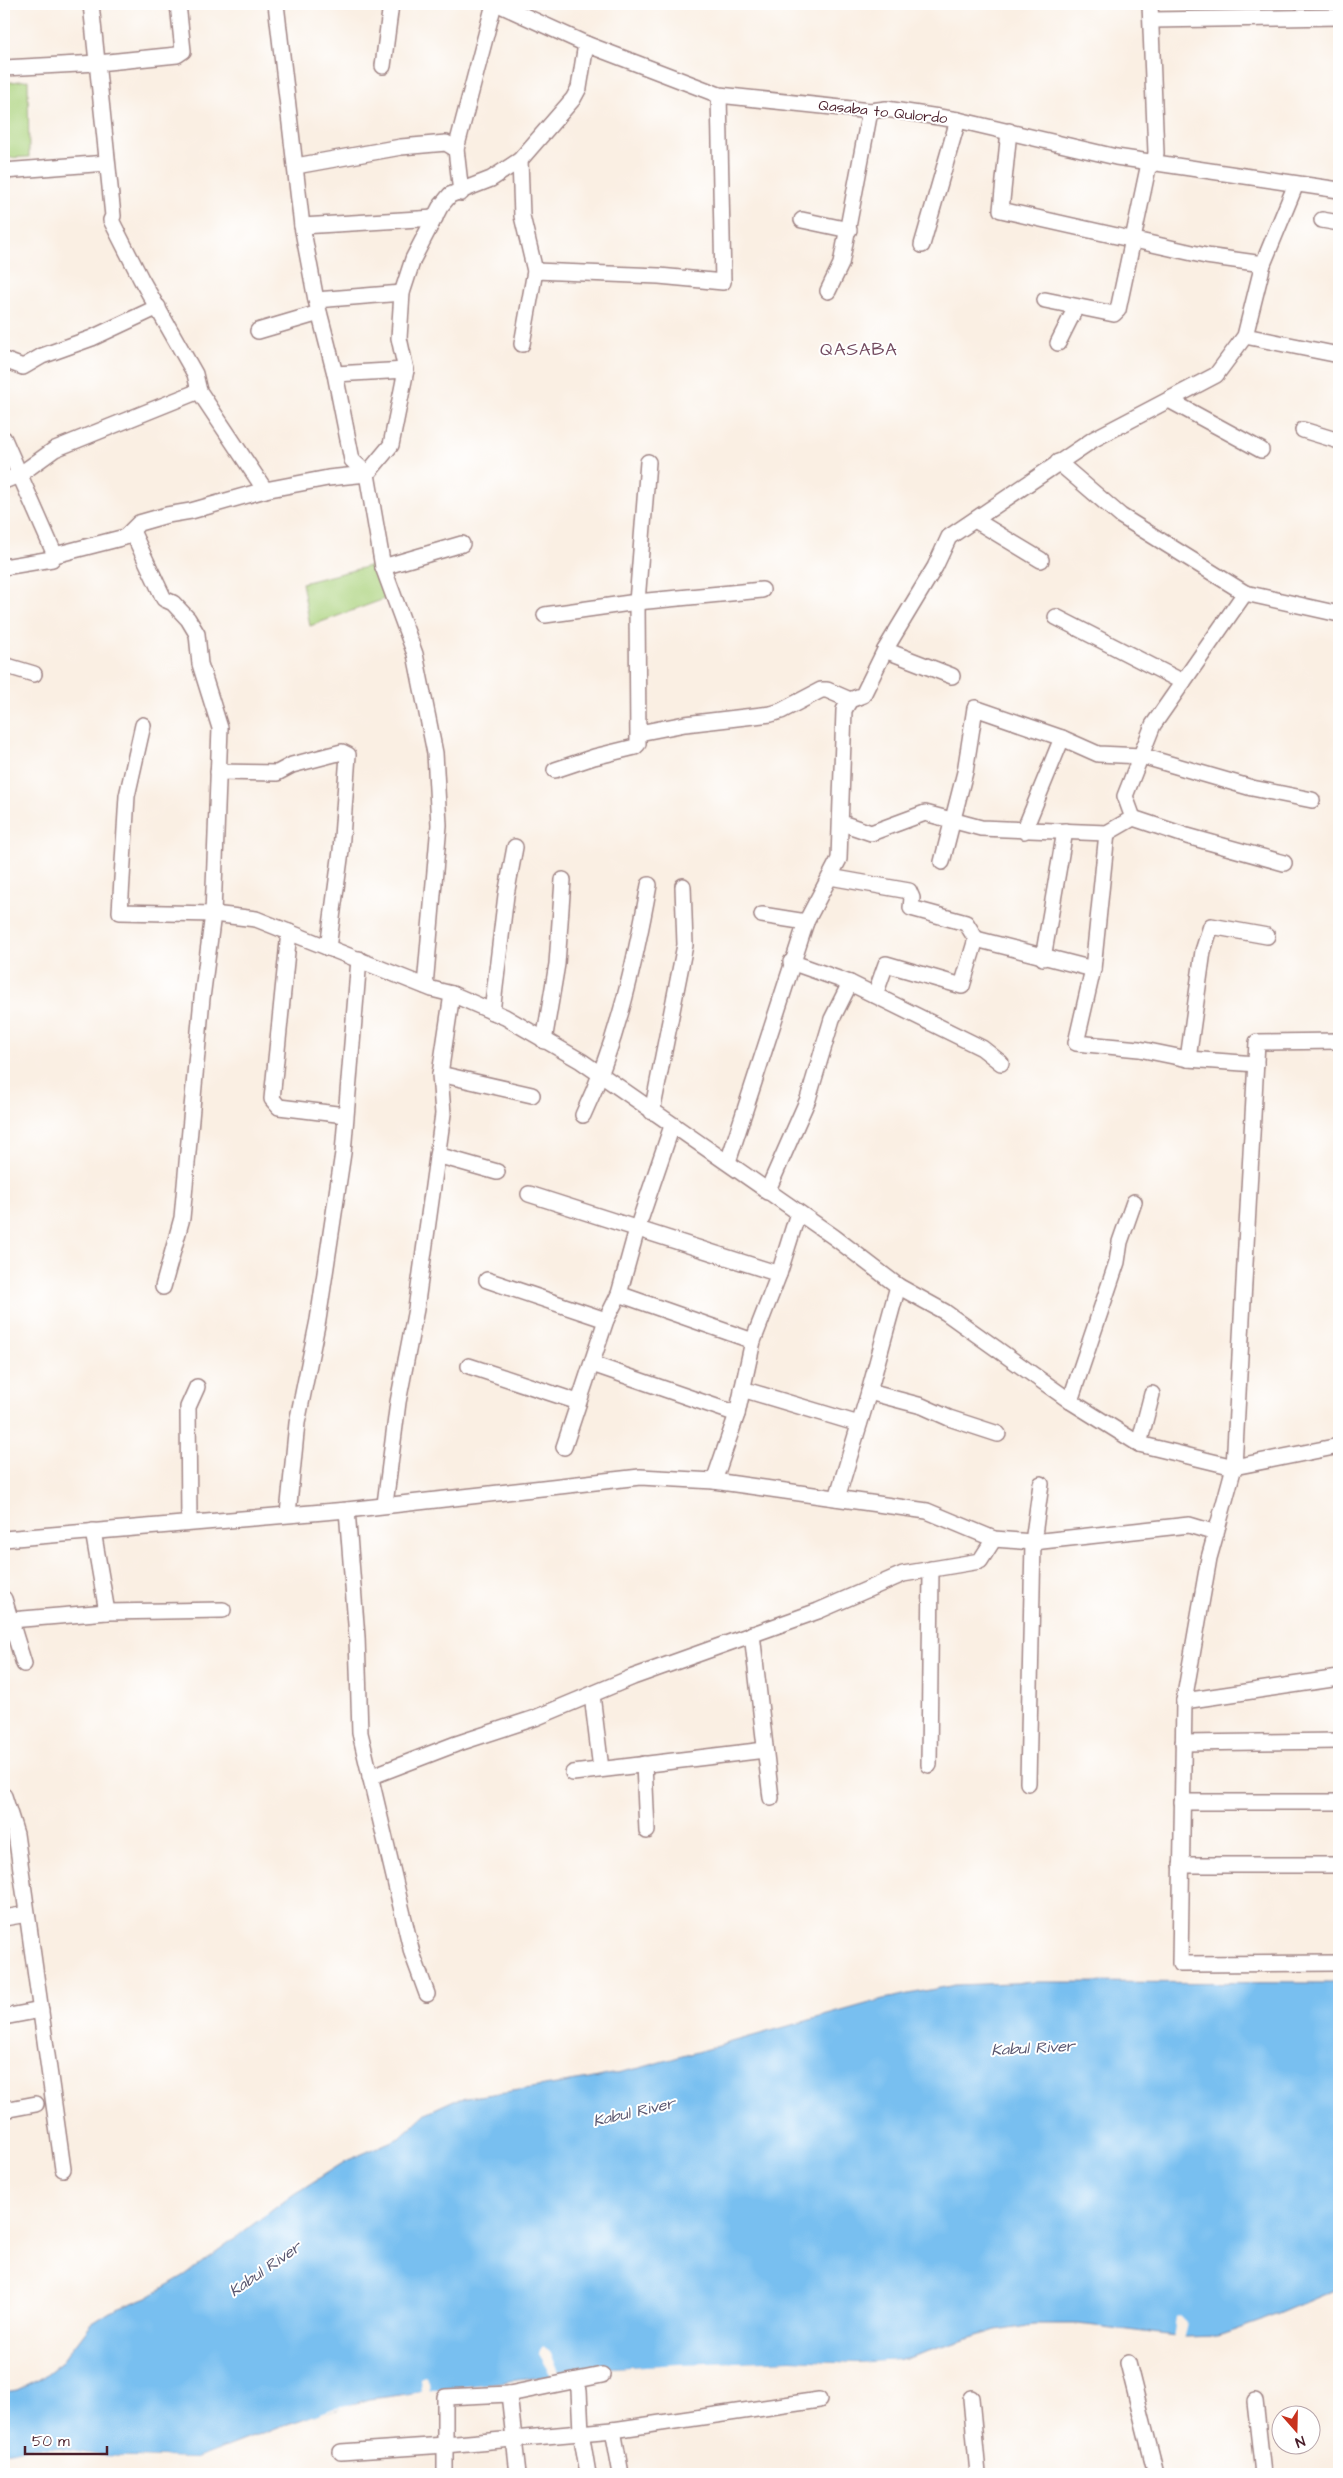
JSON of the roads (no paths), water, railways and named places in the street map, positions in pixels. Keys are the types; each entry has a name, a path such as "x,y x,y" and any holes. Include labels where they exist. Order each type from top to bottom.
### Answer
{"street":[{"path":"91,4 113,216 111,220 141,279 195,374 199,391 266,490"},
{"path":"4,68 98,63 177,55 183,51 178,4"},
{"path":"276,4 302,226 318,307 335,374 352,460 367,474 383,567 415,654 434,753 438,825 434,902 425,986"},
{"path":"384,66 391,4"},
{"path":"461,193 456,149 494,4"},
{"name":"Qasaba to Qulordo","path":"498,4 520,8 586,44 719,95 870,111 886,109 958,120 1116,157 1339,190"},
{"path":"1045,300 1117,313 1148,168 1154,163 1152,20 1150,4"},
{"path":"1152,20 1339,17"},
{"path":"4,567 52,559 55,555 125,537 139,523 266,490 328,478 367,474 390,446 406,370 398,338 402,293 413,258 436,218 440,207 450,195 461,193 491,179 520,160 579,88 586,44"},
{"path":"535,271 723,282 719,95"},
{"path":"828,291 841,264 870,111"},
{"path":"922,246 958,120"},
{"path":"1008,131 1001,210 1133,241 1206,256 1263,264"},
{"path":"296,166 401,147 446,143 456,149"},
{"path":"520,160 522,216 535,271 522,344"},
{"path":"4,171 107,163"},
{"path":"728,1162 791,962 806,922 839,859 842,823 844,710 850,700 863,695 885,650 935,567 950,537 1094,439 1216,375 1244,336 1263,264 1296,184"},
{"path":"302,226 436,218"},
{"path":"802,220 848,230"},
{"path":"1322,220 1339,223"},
{"path":"258,331 318,307 402,293"},
{"path":"1058,342 1076,306"},
{"path":"4,360 23,367 42,356 92,338 158,307"},
{"path":"1244,336 1339,355"},
{"path":"335,374 406,370"},
{"path":"4,481 19,475 55,449 199,391"},
{"path":"1169,400 1261,450"},
{"path":"1303,430 1339,441"},
{"path":"4,439 55,555"},
{"path":"555,770 594,756 637,746 639,733 637,602 648,462"},
{"path":"1058,462 1121,516 1245,593 1339,614"},
{"path":"975,520 1041,560"},
{"path":"132,530 164,598 173,603 188,619 197,634 200,664 220,728 213,914 202,998 182,1218 163,1287"},
{"path":"383,567 462,544"},
{"path":"545,615 637,602 762,590"},
{"path":"1133,818 1125,796 1153,725 1245,593"},
{"path":"1056,617 1183,682"},
{"path":"885,650 952,676"},
{"path":"4,665 34,674"},
{"path":"639,733 685,724 771,714 781,711 821,690 827,690 850,700"},
{"path":"942,862 965,772 975,708 1062,738 1098,754 1142,756 1252,788 1312,800"},
{"path":"143,725 127,796 120,912 213,914 256,919 425,986 452,994 505,1017 581,1061 834,1237 898,1286 961,1322 1070,1401 1139,1444 1234,1467 1339,1446"},
{"path":"1024,830 1062,738"},
{"path":"218,772 277,772 292,765 342,752 348,756 341,851 328,948"},
{"path":"842,823 870,833 925,813 981,828 1107,833 1133,818 1187,836 1284,863"},
{"path":"1043,958 1065,831"},
{"path":"1107,833 1093,969 1076,1043 1139,1049 1188,1059 1256,1064"},
{"path":"492,1012 506,895 515,847"},
{"path":"830,877 909,890 912,898 911,908 966,922 976,939 1043,958 1093,969"},
{"path":"544,1041 557,964 562,880"},
{"path":"584,1115 601,1076 637,949 649,885"},
{"path":"652,1112 685,945 683,886"},
{"path":"762,915 806,922"},
{"path":"1188,1059 1203,951 1210,926 1267,936"},
{"path":"289,932 272,1100 279,1107 345,1115"},
{"path":"875,995 886,964 962,986 976,939"},
{"path":"288,1514 296,1423 318,1320 344,1153 345,1115 359,959"},
{"path":"791,962 850,983 875,995 982,1048 1001,1063"},
{"path":"767,1192 808,1099 832,1019 850,983"},
{"path":"385,1504 398,1402 416,1309 437,1155 442,1114 440,1074 452,994"},
{"path":"1339,1041 1257,1042 1234,1467 1209,1558 1184,1701 1180,1964 1339,1963"},
{"path":"440,1074 532,1094"},
{"path":"564,1447 606,1320 620,1294 637,1228 672,1126"},
{"path":"437,1155 497,1172"},
{"path":"529,1194 779,1274"},
{"path":"1070,1401 1117,1262 1120,1242 1134,1202"},
{"path":"714,1481 737,1414 753,1341 779,1274 798,1213"},
{"path":"487,1280 606,1320"},
{"path":"836,1498 869,1392 898,1286"},
{"path":"620,1294 753,1341"},
{"path":"592,1364 737,1414"},
{"path":"469,1366 578,1402"},
{"path":"188,1522 188,1407 197,1387"},
{"path":"742,1389 859,1424"},
{"path":"869,1392 922,1406 949,1418 998,1434"},
{"path":"1139,1444 1152,1394"},
{"path":"4,1539 347,1510 385,1504 640,1477 714,1481 927,1511 994,1538 1034,1542 1189,1525 1216,1533"},
{"path":"1028,1783 1034,1542 1041,1484"},
{"path":"347,1510 357,1637 360,1733 395,1874 412,1953 427,1994"},
{"path":"93,1530 108,1612"},
{"path":"370,1777 456,1744 535,1718 633,1677 818,1611 903,1574 980,1560 994,1538"},
{"path":"929,1765 931,1569"},
{"path":"4,1599 24,1664"},
{"path":"11,1620 108,1612 224,1610"},
{"path":"752,1634 771,1798"},
{"path":"1184,1701 1339,1678"},
{"path":"592,1695 601,1769"},
{"path":"1183,1743 1339,1742"},
{"path":"573,1773 765,1750"},
{"path":"644,1764 647,1831"},
{"path":"4,1796 16,1834 63,2169"},
{"path":"1182,1802 1339,1802"},
{"path":"1181,1865 1339,1865"},
{"path":"4,1918 27,1914"},
{"path":"4,2017 41,2010"},
{"path":"4,2110 36,2104"},
{"path":"1128,2363 1156,2474"},
{"path":"445,2474 445,2397 509,2394 602,2375"},
{"path":"579,2390 588,2474"},
{"path":"509,2394 518,2474"},
{"path":"971,2398 978,2474"},
{"path":"341,2452 613,2430 819,2400"},
{"path":"1255,2401 1263,2474"},
{"path":"613,2430 621,2474"}],"water":[{"name":"Kabul River","path":"1041,1982 1339,1983 1339,2288 1261,2321 1218,2336 1184,2337 1079,2324 1034,2324 996,2330 911,2357 891,2361 856,2363 792,2360 612,2368 370,2399 281,2426 196,2459 103,2456 54,2448 26,2448 4,2453 4,2392 17,2390 40,2379 62,2362 91,2324 110,2312 147,2297 185,2275 294,2194 346,2161 399,2138 426,2113 454,2100 589,2079 640,2068 884,1999 955,1985"}],"district":[{"name":"QASABA","path":"859,349"}]}
